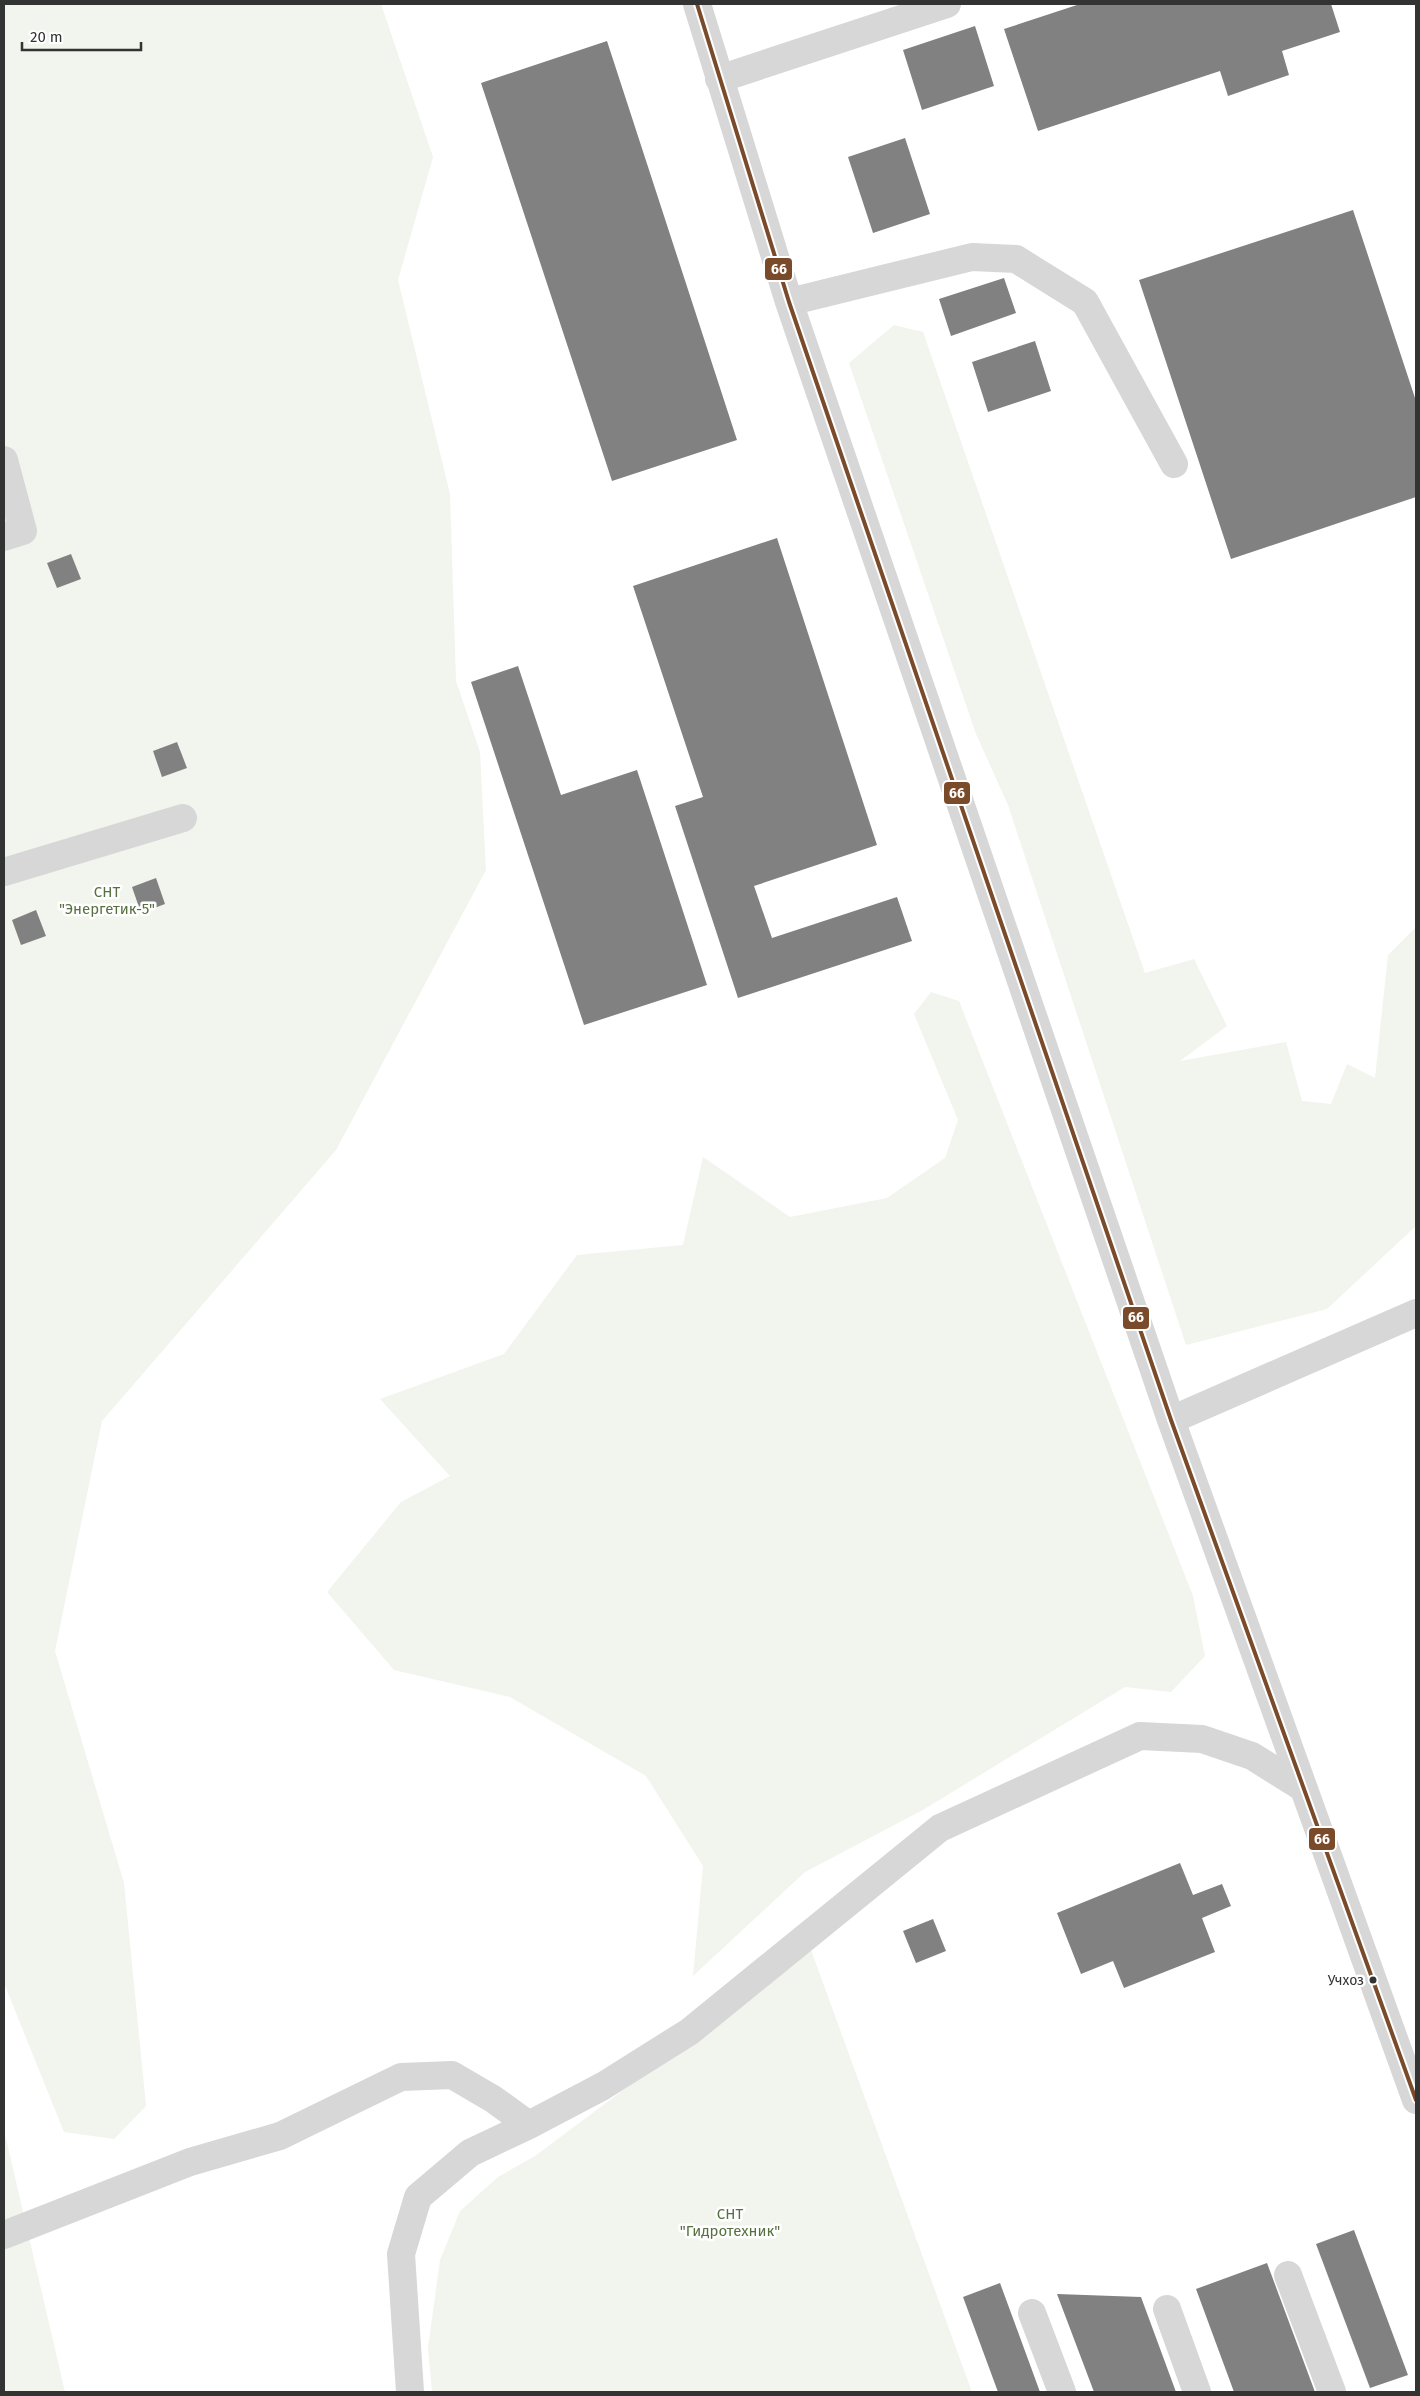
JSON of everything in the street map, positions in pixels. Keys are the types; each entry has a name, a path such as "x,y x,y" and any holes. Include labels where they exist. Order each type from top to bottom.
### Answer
{"street":[{"path":"678,4 699,12 789,302 1171,1420 1416,2100"},
{"path":"719,79 947,4"},
{"path":"789,302 972,257 1016,259 1085,302 1174,464"},
{"path":"4,460 23,531 4,537"},
{"path":"4,872 182,818"},
{"path":"1171,1420 1416,1313"},
{"path":"410,2392 401,2254 418,2197 470,2152 529,2125 603,2086 689,2032 940,1828 1140,1736 1202,1739 1252,1756 1303,1788"},
{"path":"4,2235 190,2162 280,2136 401,2077 452,2075 493,2099 529,2125"},
{"path":"1288,2275 1332,2392"},
{"path":"1167,2309 1197,2392"},
{"path":"1032,2312 1062,2392"}],"green space":[{"name":"СНТ \"Энергетик-5\"","path":"4,4 381,4 433,157 398,280 450,494 456,681 480,752 486,870 336,1150 102,1421 55,1651 124,1883 146,2106 114,2139 64,2132 4,1983"},
{"path":"894,325 923,332 1145,973 1194,959 1227,1026 1180,1061 1286,1042 1302,1101 1331,1104 1347,1064 1375,1078 1388,955 1416,927 1416,1226 1327,1309 1186,1345 1008,805 976,734 849,363"},
{"path":"931,992 959,1001 1193,1596 1205,1656 1171,1692 1125,1687 921,1811 805,1872 693,1976 703,1866 646,1776 510,1697 394,1670 327,1592 401,1502 450,1476 380,1399 504,1354 577,1255 683,1245 703,1157 790,1217 887,1198 945,1158 958,1120 914,1014"},
{"name":"СНТ \"Гидротехник\"","path":"811,1950 972,2392 432,2392 428,2348 440,2260 460,2211 498,2177 535,2156"},
{"path":"4,2130 65,2392 4,2392"}],"building":[{"path":"1080,4 1331,4 1340,32 1282,51 1289,75 1228,96 1220,71 1038,131 1004,29"},
{"path":"975,26 994,86 922,110 903,50"},
{"path":"607,41 737,440 612,481 481,83"},
{"path":"905,138 930,214 873,233 848,157"},
{"path":"1353,210 1416,401 1416,497 1231,559 1139,280"},
{"path":"1004,278 1016,313 951,336 939,299"},
{"path":"1035,341 1051,391 988,412 972,362"},
{"path":"777,538 877,845 754,886 772,938 897,897 912,941 738,998 675,806 703,797 633,586"},
{"path":"71,554 81,579 57,588 47,563"},
{"path":"518,666 561,795 637,770 707,985 584,1025 471,682"},
{"path":"177,742 187,768 162,777 153,751"},
{"path":"156,878 165,904 141,913 132,887"},
{"path":"36,910 46,936 21,945 12,920"},
{"path":"1180,1863 1193,1895 1222,1884 1231,1906 1202,1918 1215,1952 1124,1988 1113,1961 1081,1974 1057,1913"},
{"path":"933,1919 946,1951 916,1963 903,1931"},
{"path":"1354,2230 1408,2375 1370,2388 1316,2244"},
{"path":"1267,2263 1315,2392 1234,2392 1196,2289"},
{"path":"1000,2283 1040,2392 998,2392 963,2297"},
{"path":"1057,2294 1141,2297 1176,2392 1094,2392"}],"transit line":[{"name":"66","path":"697,4 789,302 1171,1420 1416,2100"}],"place":[{"name":"Учхоз","path":"1373,1980"}]}
